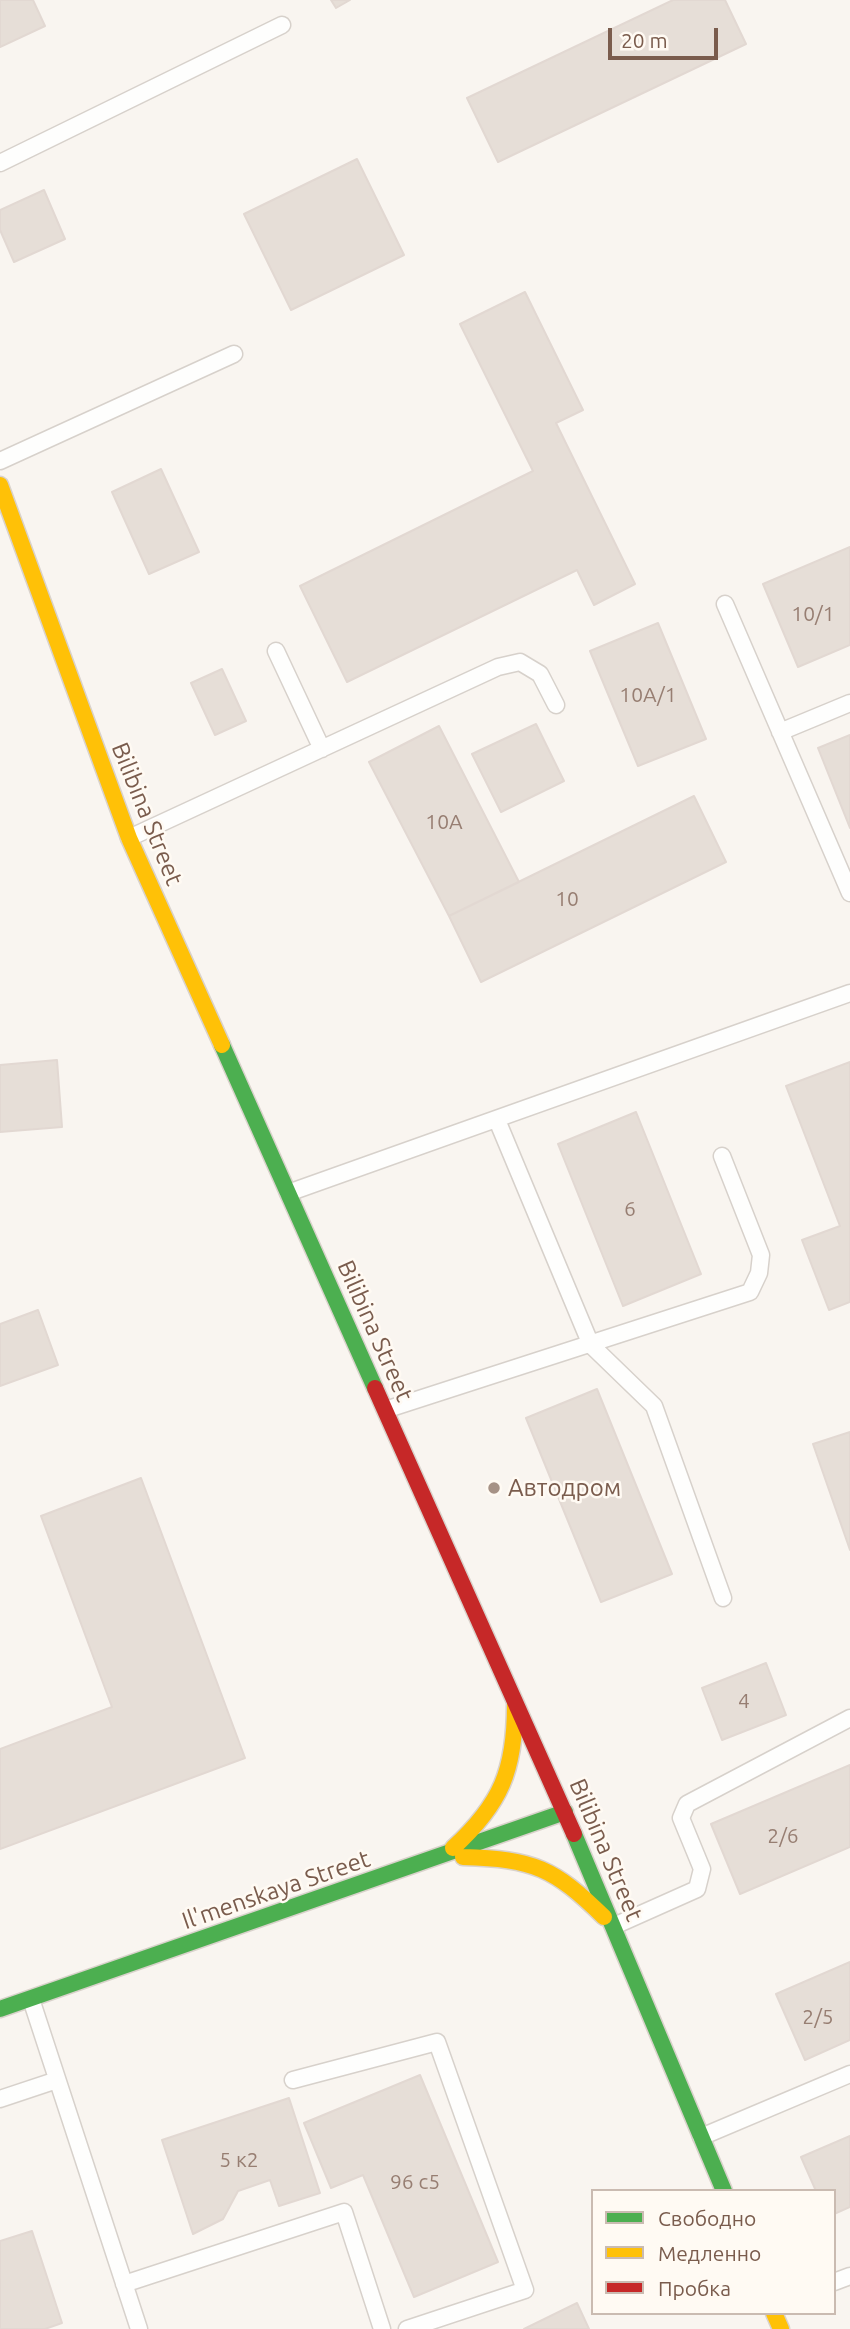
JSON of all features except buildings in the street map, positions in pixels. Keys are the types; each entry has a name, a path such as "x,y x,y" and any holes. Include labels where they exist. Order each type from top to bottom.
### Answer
{"main road":[{"name":"Bilibina Street","path":"0,485 129,838 565,1812 722,2189"},
{"path":"444,1856 482,1821 503,1791 516,1737 514,1697"},
{"name":"Il'menskaya Street","path":"0,2009 565,1812"},
{"path":"444,1856 512,1858 536,1863 578,1891 614,1926"}],"lane":[{"path":"0,163 282,25"},
{"path":"0,461 234,354"},
{"path":"725,604 850,893"},
{"path":"276,651 321,749"},
{"path":"129,838 498,667 520,662 540,674 556,705"},
{"path":"780,732 850,703"},
{"path":"288,1193 850,993"},
{"path":"497,1120 591,1345 654,1406 723,1598"},
{"path":"385,1410 750,1292 759,1273 761,1255 722,1156"},
{"path":"614,1926 697,1889 702,1868 681,1818 687,1804 850,1718"},
{"path":"31,1999 139,2329"},
{"path":"293,2080 438,2042 526,2290 407,2329"},
{"path":"701,2137 850,2074"},
{"path":"0,2099 57,2080"},
{"path":"124,2284 344,2212 382,2329"}],"traffic: fast":[{"path":"222,1045 375,1388"},
{"path":"0,2009 565,1812"},
{"path":"574,1834 723,2189"}],"traffic: slow":[{"path":"0,485 129,838 222,1045"},
{"path":"453,1848 483,1816 502,1784 512,1749 515,1705"},
{"path":"463,1857 508,1860 541,1869 571,1887 604,1917"},
{"path":"775,2315 781,2329"}],"traffic: jam":[{"path":"375,1388 574,1834"}],"place":[{"name":"Автодром","path":"494,1488"}]}
